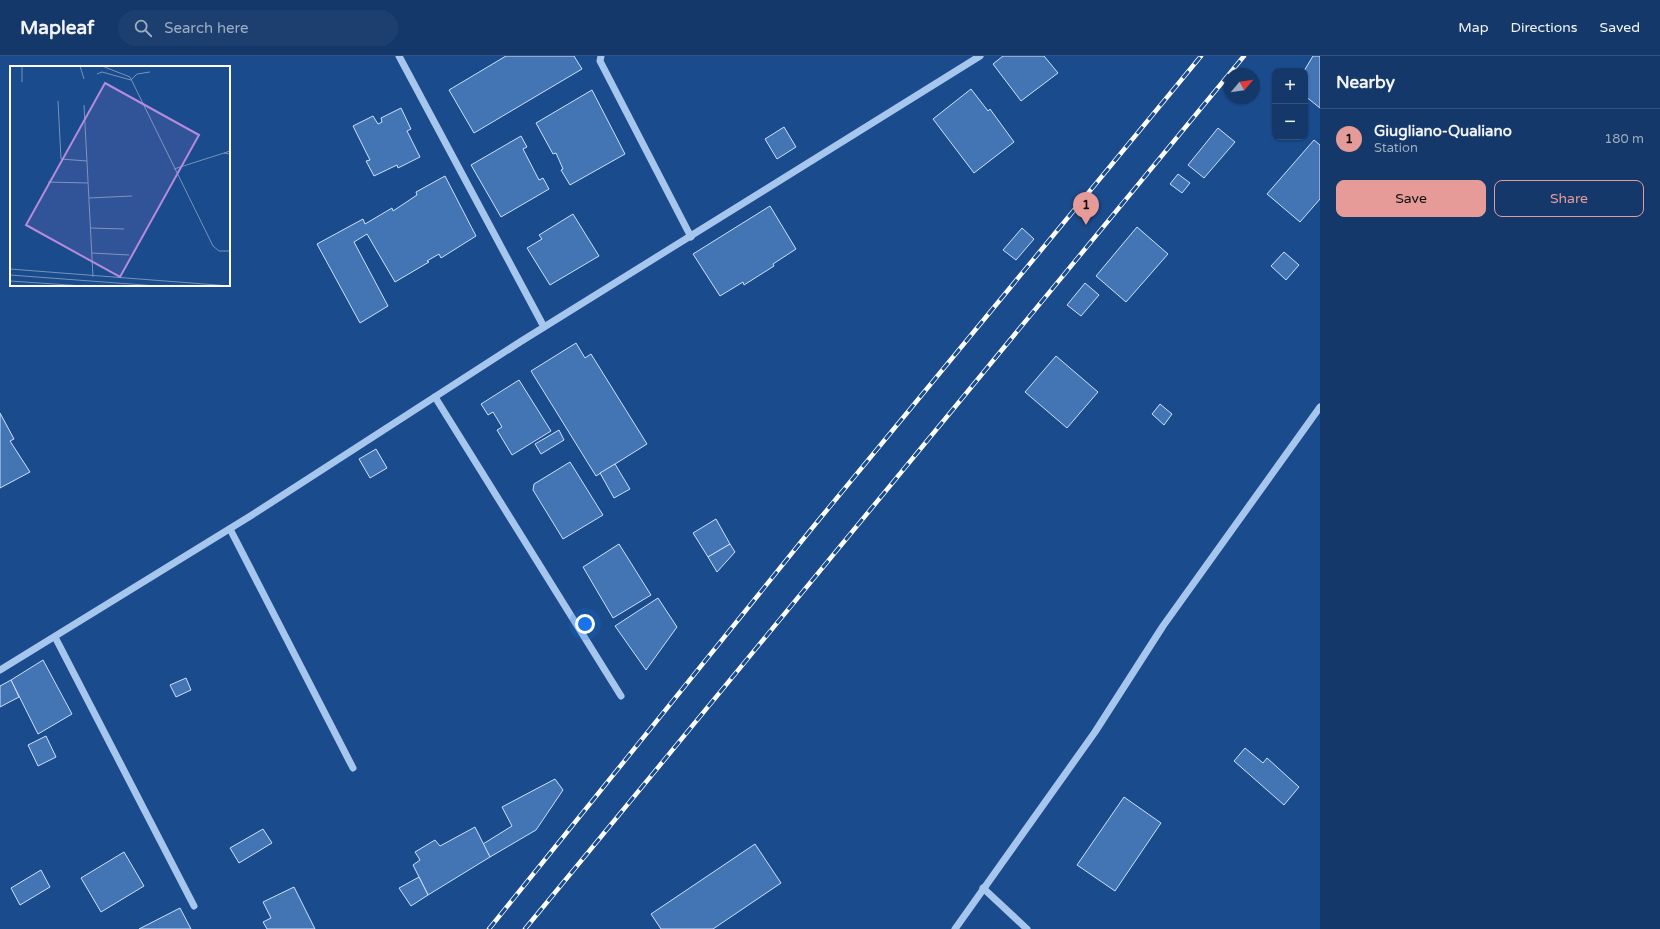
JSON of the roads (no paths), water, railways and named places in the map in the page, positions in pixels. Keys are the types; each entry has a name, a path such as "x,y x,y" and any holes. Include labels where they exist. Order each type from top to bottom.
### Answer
{"street":[{"path":"399,56 544,327"},
{"path":"601,56 600,61 691,237"},
{"path":"0,670 230,528 544,327 980,56"},
{"path":"435,397 621,696"},
{"path":"955,929 1095,732 1163,626 1320,407"},
{"path":"230,528 353,768"},
{"path":"55,636 194,906"},
{"path":"983,888 1027,929"}],"railway":[{"path":"489,929 813,527 1201,56"},
{"path":"525,929 1244,56"}],"place":[{"name":"Giugliano-Qualiano","path":"1086,225"}]}
